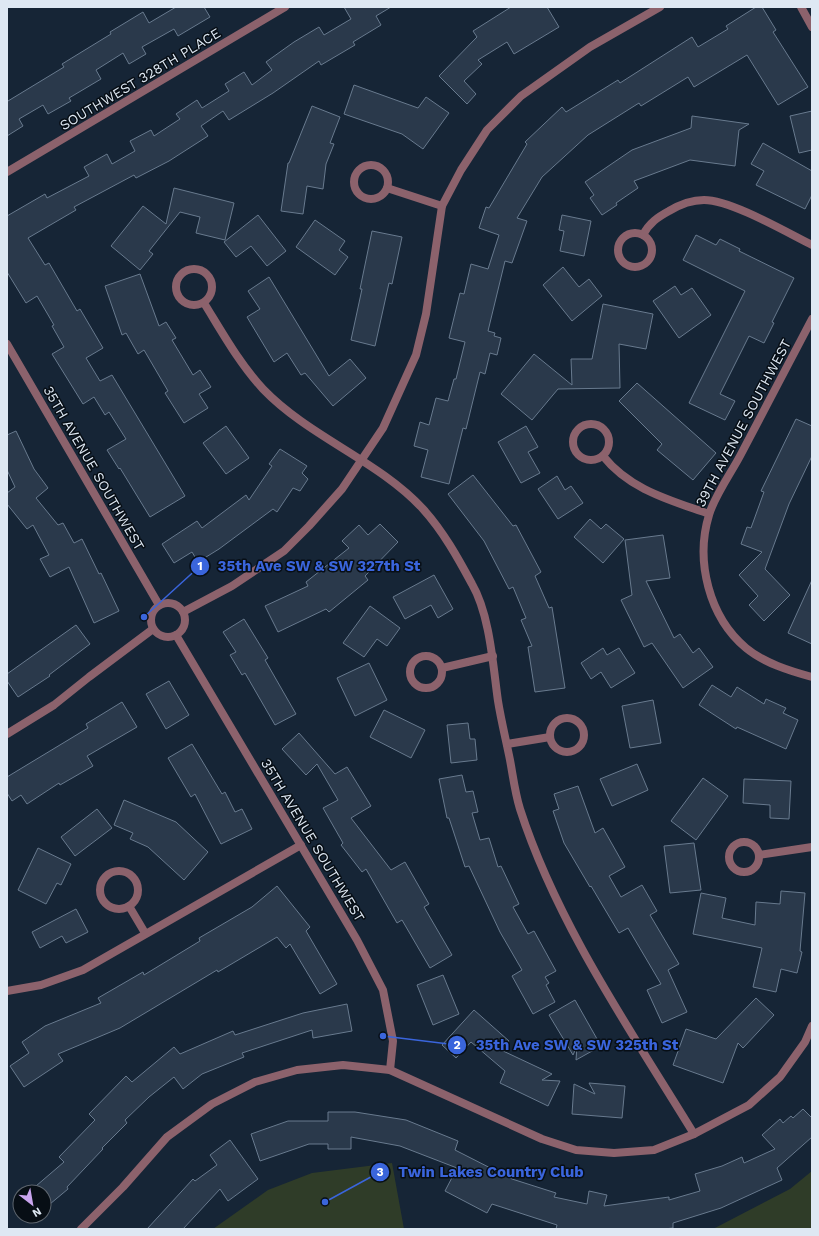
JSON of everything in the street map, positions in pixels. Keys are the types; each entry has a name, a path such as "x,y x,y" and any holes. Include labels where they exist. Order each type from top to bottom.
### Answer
{"street":[{"name":"SOUTHWEST 328TH PLACE","path":"7,172 285,7"},
{"path":"183,612 232,586 284,551 342,489 382,428 416,355 430,292 442,206 461,170 487,130 521,96 590,47 660,7"},
{"path":"800,7 812,27"},
{"path":"374,166 384,171 388,182 387,188 380,197 375,199 363,198 355,189 355,177 362,168 374,166"},
{"path":"387,188 442,206"},
{"path":"643,235 648,226 660,216 689,202 703,200 729,205 812,245"},
{"path":"632,234 643,235 651,244 652,250 649,261 639,267 627,266 619,257 619,245 626,236 632,234"},
{"path":"190,269 203,271 211,280 211,293 204,303 191,305 180,299 177,294 176,281 184,271 190,269"},
{"path":"204,303 232,350 264,389 311,429 391,482 422,508 444,536 475,588 485,621 493,656 498,702 519,806 538,859 570,923 606,988 694,1134"},
{"name":"39TH AVENUE SOUTHWEST","path":"812,319 709,514 704,540 703,563 708,590 724,621 739,641 755,654 786,668 812,677"},
{"name":"35TH AVENUE SOUTHWEST","path":"7,344 160,605"},
{"path":"592,424 604,429 609,439 607,452 603,456 591,460 585,459 576,451 574,438 580,428 592,424"},
{"path":"603,456 620,475 644,490 709,514"},
{"path":"165,603 176,604 183,612 185,622 183,627 176,635 166,637 161,636 153,629 151,624 152,613 160,605 165,603"},
{"path":"7,734 54,705 153,629"},
{"name":"35TH AVENUE SOUTHWEST","path":"176,635 357,940 383,990 392,1041 390,1070"},
{"path":"423,656 435,658 442,668 440,680 430,688 418,686 410,676 413,663 423,656"},
{"path":"442,668 493,656"},
{"path":"562,719 573,719 578,722 584,732 584,738 578,748 567,752 556,748 550,738 553,726 562,719"},
{"path":"507,744 550,738"},
{"path":"7,991 41,985 83,970 145,933 301,845"},
{"path":"759,855 812,847"},
{"path":"123,870 134,877 138,883 138,896 129,906 123,908 110,907 101,896 101,883 110,873 123,870"},
{"path":"129,906 145,933"},
{"path":"81,1229 123,1187 167,1137 218,1101 255,1082 297,1070 343,1065 390,1070 542,1140 576,1150 614,1153 654,1150 694,1134 749,1105 780,1077 805,1042 812,1026"}],"green space":[{"path":"392,1163 404,1229 213,1229 268,1190 312,1173"},
{"path":"812,1171 812,1229 713,1229 790,1189"}],"building":[{"path":"176,7 204,7 210,17 178,36 174,29 142,47 146,54 129,64 123,53 96,70 101,79 69,98 71,101 48,114 43,105 19,119 23,126 7,136 7,99 8,101 64,67 62,64 111,34 110,32 143,12 149,23"},
{"path":"344,7 391,7 376,16 381,25 353,42 355,45 321,65 319,61 273,93 229,120 223,111 201,126 208,136 169,161 136,178 134,175 74,207 76,210 28,238 45,265 49,263 77,311 80,309 103,348 86,358 100,381 112,375 185,496 150,517 120,468 119,469 107,450 126,439 109,412 105,415 94,397 83,404 52,354 64,347 52,326 54,325 37,296 26,303 7,272 7,216 45,194 47,198 89,176 84,167 107,154 112,164 135,151 130,141 151,130 154,136 180,119 176,114 197,100 202,108 229,91 225,84 244,72 252,85 272,70 266,62 294,42 319,27 324,35 351,19"},
{"path":"511,7 547,7 559,27 514,54 507,42 478,60 482,64 464,81 476,94 467,104 439,76 477,37 473,31"},
{"path":"756,7 762,7 776,30 773,32 808,87 778,105 747,55 694,87 688,77 641,106 639,103 588,135 542,177 517,218 527,221 512,263 505,261 488,331 495,333 494,336 501,338 497,355 490,353 485,374 480,372 466,429 463,428 449,484 421,477 428,450 414,446 420,422 429,425 436,398 448,401 454,379 456,379 465,342 449,338 460,293 464,294 471,264 488,269 499,235 479,228 486,207 489,208 527,144 525,142 562,107 566,112 618,80 620,83 692,37 698,47 728,29 726,26"},
{"path":"354,85 418,108 426,97 449,113 423,149 402,134 344,114"},
{"path":"312,106 340,117 330,143 334,144 326,164 323,189 307,186 303,214 281,211 288,163"},
{"path":"812,111 812,150 799,153 790,116"},
{"path":"692,116 749,124 739,130 735,166 690,160 634,181 638,188 616,203 617,205 602,215 590,198 594,195 585,182 632,150 691,128"},
{"path":"763,143 812,171 812,195 805,209 756,185 764,171 751,164"},
{"path":"174,188 234,203 225,240 196,233 200,217 180,212 149,251 153,254 140,270 111,246 143,206 166,224"},
{"path":"258,215 286,251 267,266 251,246 236,257 224,242"},
{"path":"562,215 591,221 584,256 560,251 564,231 559,230"},
{"path":"315,220 345,241 339,250 348,257 335,275 296,247"},
{"path":"372,231 402,237 392,284 389,283 375,346 351,340"},
{"path":"696,235 716,245 720,239 740,249 739,251 794,278 772,322 774,323 764,343 749,336 720,394 735,401 725,420 689,403 745,291 683,260"},
{"path":"563,267 579,287 589,279 602,296 572,321 543,285"},
{"path":"140,274 159,326 166,322 176,338 172,340 193,375 200,370 211,387 199,394 208,408 184,423 165,393 168,391 144,350 138,354 126,333 122,335 105,286"},
{"path":"269,277 329,376 350,359 366,378 333,406 305,373 301,375 287,353 274,362 247,317 260,309 248,291"},
{"path":"675,286 681,295 692,288 711,315 679,338 653,301"},
{"path":"603,304 653,314 646,349 619,344 620,388 558,389 532,420 501,394 534,354 572,385 571,359 592,359"},
{"path":"637,383 716,453 693,480 657,450 662,444 619,401"},
{"path":"796,419 812,426 812,456 789,504 765,569 790,595 764,621 749,605 758,596 739,575 762,552 741,544 747,527 751,528 764,492 761,491"},
{"path":"226,426 249,458 226,474 203,443"},
{"path":"526,426 538,447 528,452 540,473 521,483 498,442"},
{"path":"16,431 34,469 48,488 36,498 58,525 63,523 74,543 82,539 99,574 101,573 119,611 94,623 69,567 50,577 40,559 49,555 33,525 27,529 7,504 7,493 15,487 7,470 7,435"},
{"path":"280,449 307,466 302,473 308,479 300,491 293,488 277,512 273,509 219,549 198,562 192,552 174,563 162,544 197,521 202,528 246,495 249,500 272,466 269,464"},
{"path":"473,475 513,526 516,525 541,572 535,576 549,608 552,607 565,688 535,692 528,647 532,646 521,620 526,618 513,587 509,589 484,541 448,494"},
{"path":"557,476 565,490 571,486 583,503 558,519 538,489"},
{"path":"590,519 601,529 606,524 624,539 603,563 574,537"},
{"path":"380,524 398,542 365,576 368,580 329,612 326,609 278,632 265,606 308,586 306,582 349,548 342,541 359,525 368,535"},
{"path":"663,535 670,578 646,581 674,638 680,634 693,653 699,648 713,667 683,688 652,643 644,647 621,600 632,595 625,540"},
{"path":"434,575 453,609 438,618 431,605 405,619 393,597"},
{"path":"812,580 812,644 788,633"},
{"path":"370,606 400,628 387,646 377,639 364,657 343,643"},
{"path":"244,619 268,658 265,660 296,714 275,725 245,673 242,675 230,655 236,652 223,632"},
{"path":"76,625 90,644 49,675 50,676 18,697 7,681 7,674"},
{"path":"603,648 607,655 619,648 635,673 611,688 601,672 591,679 581,663"},
{"path":"369,663 387,700 355,716 337,678"},
{"path":"169,681 189,715 166,729 146,694"},
{"path":"712,685 731,697 737,687 764,704 766,699 786,708 783,713 798,720 786,749 737,727 736,729 699,705"},
{"path":"653,700 661,743 630,748 622,706"},
{"path":"122,702 137,727 87,756 93,766 60,785 59,783 27,804 21,795 12,801 7,793 7,777 88,728 86,724"},
{"path":"384,710 425,730 411,758 370,737"},
{"path":"468,723 470,739 475,739 477,760 451,763 447,725"},
{"path":"299,733 335,774 347,767 371,806 351,818 391,870 405,862 429,904 424,907 452,955 430,968 402,920 397,923 366,869 362,872 341,845 343,843 323,808 338,800 317,764 306,775 282,749"},
{"path":"192,744 222,794 225,792 235,812 242,809 252,829 221,844 195,794 191,797 168,758"},
{"path":"637,764 648,790 612,806 600,779"},
{"path":"462,775 466,792 473,791 478,812 472,813 480,840 489,838 498,867 501,866 519,904 513,907 528,934 534,931 556,971 545,977 549,983 546,985 555,1002 533,1014 512,976 522,970 500,932 469,866 465,867 449,818 447,818 439,779"},
{"path":"703,778 728,796 696,840 671,821"},
{"path":"744,779 791,781 789,819 770,818 770,805 743,803"},
{"path":"578,786 595,833 603,828 625,867 609,876 621,897 642,885 657,911 650,915 679,964 668,970 687,1012 662,1023 647,990 661,984 628,928 619,933 564,843 553,811 559,809 554,794"},
{"path":"124,800 176,822 208,852 184,880 148,847 130,839 133,833 114,825"},
{"path":"97,809 112,828 75,856 61,837"},
{"path":"694,843 701,890 670,893 664,846"},
{"path":"38,848 71,864 61,885 57,883 46,904 18,890"},
{"path":"277,886 310,927 306,931 337,984 320,994 290,944 286,948 277,937 218,972 217,970 120,1028 58,1054 63,1061 24,1087 10,1066 29,1053 22,1042 45,1026 101,1003 98,998 143,972 144,975 200,941 199,938 252,907"},
{"path":"781,891 805,893 800,951 802,952 797,973 781,969 776,992 753,987 762,948 693,934 701,893 726,898 722,918 755,925 756,902 780,904"},
{"path":"76,909 88,932 66,943 62,936 40,948 32,932"},
{"path":"443,975 459,1014 433,1025 417,985"},
{"path":"756,998 774,1015 743,1048 738,1043 723,1083 673,1065 686,1029 716,1039"},
{"path":"575,1000 601,1046 576,1060 577,1046 573,1055 549,1015"},
{"path":"347,1004 352,1031 313,1038 312,1030 242,1053 244,1057 202,1074 183,1089 174,1077 149,1097 125,1120 127,1123 67,1187 68,1189 52,1202 52,1184 38,1184 64,1162 59,1157 95,1120 89,1114 126,1076 132,1082 174,1047 180,1054 233,1031 235,1035 303,1013"},
{"path":"474,1010 509,1041 501,1050 552,1074 542,1080 560,1081 548,1106 500,1083 505,1071 471,1042 456,1058 442,1045"},
{"path":"589,1083 625,1086 622,1118 572,1114 574,1084 595,1094"},
{"path":"803,1109 812,1118 812,1137 777,1168 782,1180 721,1208 673,1223 673,1228 664,1229 556,1229 557,1225 492,1204 487,1213 445,1191 457,1168 400,1146 351,1137 351,1149 328,1149 328,1144 309,1144 260,1161 251,1134 288,1121 328,1121 328,1112 355,1112 406,1120 458,1141 455,1150 512,1179 556,1193 554,1197 587,1204 589,1191 607,1195 604,1206 669,1197 669,1200 700,1191 695,1174 722,1166 742,1157 744,1163 775,1149 762,1135 780,1119 783,1123 791,1116 793,1118"},
{"path":"230,1140 258,1179 228,1201 220,1189 183,1229 147,1229 193,1179 195,1181 217,1165 210,1155"}],"place":[{"name":"35th Ave SW & SW 327th St","path":"144,617"},
{"name":"35th Ave SW & SW 325th St","path":"383,1036"},
{"name":"Twin Lakes Country Club","path":"325,1202"}]}
